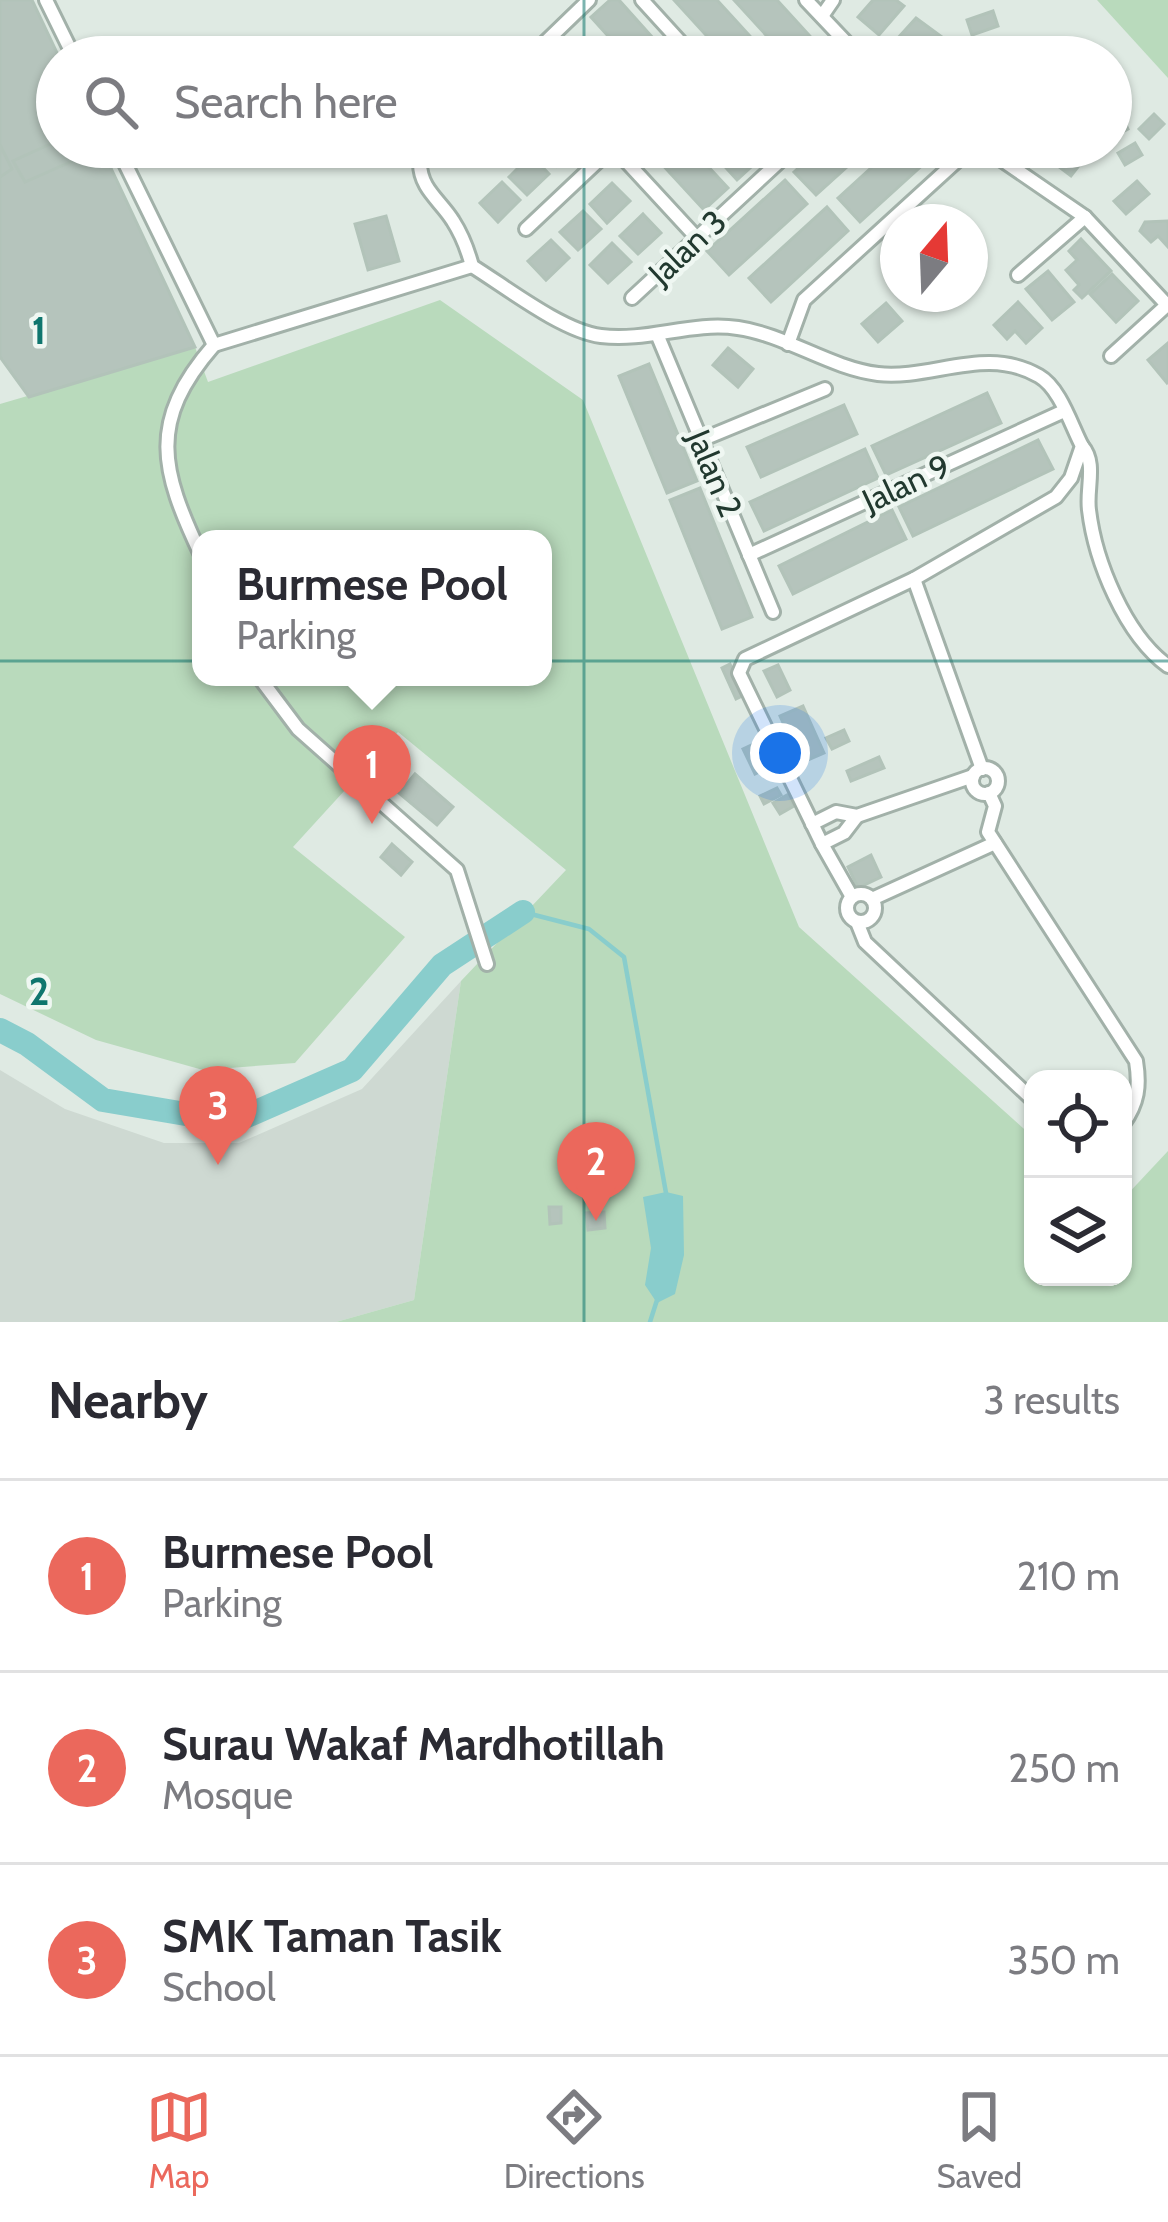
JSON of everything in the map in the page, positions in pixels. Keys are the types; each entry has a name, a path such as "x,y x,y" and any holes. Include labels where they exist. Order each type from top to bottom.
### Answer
{"street":[{"path":"46,0 64,36"},
{"path":"552,36 589,0"},
{"path":"641,0 674,36"},
{"path":"806,0 840,36"},
{"path":"821,16 833,0"},
{"path":"128,168 214,345"},
{"path":"420,168 428,190 454,223 472,266 584,332 615,336 736,328 874,374 907,375 973,362 1016,367 1050,384 1088,452 1088,505 1097,557 1119,603 1153,655 1168,666"},
{"path":"526,230 591,168"},
{"path":"632,168 697,238"},
{"name":"Jalan 3","path":"632,298 767,168"},
{"path":"788,344 805,300 949,168"},
{"path":"1014,168 1085,217 1167,306 1111,356"},
{"path":"1018,275 1085,217"},
{"path":"192,536 166,462 172,411 187,377 214,345 472,266"},
{"name":"Jalan 2","path":"657,334 773,612"},
{"path":"701,440 824,389"},
{"name":"Jalan 9","path":"749,555 1064,411"},
{"path":"852,897 812,824 740,666 745,659 914,579 1056,497 1076,467 1082,446"},
{"path":"914,579 977,773 976,791 989,794"},
{"path":"266,686 298,729 457,870 487,964"},
{"path":"812,824 836,812 857,816 977,773 996,776 989,794"},
{"path":"989,794 995,806 988,832 1136,1060 1139,1080 1132,1112"},
{"path":"822,844 844,832 857,816"},
{"path":"872,899 995,843"},
{"path":"852,897 872,899"},
{"path":"852,897 847,909 865,943 1024,1092"},
{"path":"857,922 873,916 872,899"}],"shaded area":[{"path":"461,981 414,1300 336,1322 0,1322 0,1070 65,1109 164,1143 239,1143 362,1089"}],"green space":[{"path":"1097,0 1168,0 1168,78 1132,36"},
{"path":"440,300 583,400 799,927 1024,1129 1024,1286 1132,1286 1132,1189 1168,1151 1168,1322 336,1322 414,1300 461,981 566,870 398,732 293,847 405,937 295,1063 203,1070 96,1040 0,994 0,404 195,347 208,382"}],"water":[{"path":"666,1192 683,1196 684,1255 675,1294 657,1303 645,1285 651,1248 643,1197"}],"building":[{"path":"0,0 32,0 49,36 36,36 36,168 111,168 195,347 29,397 0,357"},
{"path":"610,0 619,0 651,36 608,36 591,17"},
{"path":"674,0 717,0 750,36 707,36"},
{"path":"734,0 777,0 810,36 767,36"},
{"path":"873,0 896,0 904,6 879,35 858,17"},
{"path":"993,11 998,26 972,35 967,20"},
{"path":"916,18 941,36 900,36"},
{"path":"1154,114 1164,124 1149,139 1139,129"},
{"path":"0,145 12,169 0,177"},
{"path":"1132,145 1142,155 1132,161"},
{"path":"36,151 36,168 57,168 25,182 13,161"},
{"path":"518,168 543,168 549,174 527,195 509,177"},
{"path":"665,168 709,168 728,188 704,210"},
{"path":"726,168 750,168 737,180"},
{"path":"798,168 846,168 816,195 794,172"},
{"path":"871,168 919,168 860,222 838,198"},
{"path":"785,180 807,204 729,275 707,251"},
{"path":"1137,181 1149,194 1126,214 1114,201"},
{"path":"502,182 520,200 498,222 480,203"},
{"path":"612,183 630,201 607,223 590,204"},
{"path":"827,207 848,231 771,302 749,278"},
{"path":"583,211 601,229 578,250 560,232"},
{"path":"643,214 661,233 638,254 620,236"},
{"path":"386,216 399,261 368,270 355,224"},
{"path":"1168,221 1168,247 1158,236 1151,242 1140,231 1145,222"},
{"path":"1081,239 1111,271 1082,298 1074,290 1079,285 1066,270 1077,260 1069,251"},
{"path":"551,240 569,258 546,280 528,261"},
{"path":"612,243 631,262 608,283 590,265"},
{"path":"1048,271 1074,302 1052,320 1026,289"},
{"path":"1112,274 1138,301 1116,322 1090,294"},
{"path":"1018,302 1042,328 1026,343 1015,331 1007,339 994,325"},
{"path":"880,308 880,312 894,312 902,321 878,342 862,324"},
{"path":"1168,343 1168,382 1167,383 1148,360"},
{"path":"728,348 753,369 738,387 713,365"},
{"path":"649,364 697,481 667,493 619,376"},
{"path":"987,393 1001,423 886,475 872,446"},
{"path":"844,405 857,434 761,477 747,447"},
{"path":"1038,440 1053,469 913,536 899,507"},
{"path":"865,449 878,478 764,531 750,502"},
{"path":"700,488 752,617 722,629 670,500"},
{"path":"892,510 906,539 793,594 779,566"},
{"path":"730,664 744,695 736,699 722,668"},
{"path":"778,665 790,690 777,697 764,671"},
{"path":"803,706 824,753 801,763 780,716"},
{"path":"844,730 849,741 832,749 826,738"},
{"path":"760,741 772,766 755,774 743,749"},
{"path":"879,757 884,768 851,781 847,771"},
{"path":"415,774 453,807 437,825 399,793"},
{"path":"777,788 781,795 764,804 760,796"},
{"path":"787,795 794,806 780,814 773,803"},
{"path":"392,844 412,862 401,875 381,857"},
{"path":"871,855 881,877 858,888 848,867"},
{"path":"549,1207 561,1207 561,1223 550,1224"},
{"path":"604,1212 605,1228 588,1230 586,1213"}],"waterway":[{"path":"523,912 589,929 624,957 666,1193"},
{"path":"0,1030 103,1100 233,1122 352,1070 442,965 523,912"},
{"path":"650,1322 657,1300"}],"place":[{"name":"Burmese Pool","path":"372,824"},
{"name":"SMK Taman Tasik","path":"218,1165"},
{"name":"Surau Wakaf Mardhotillah","path":"596,1221"}]}
